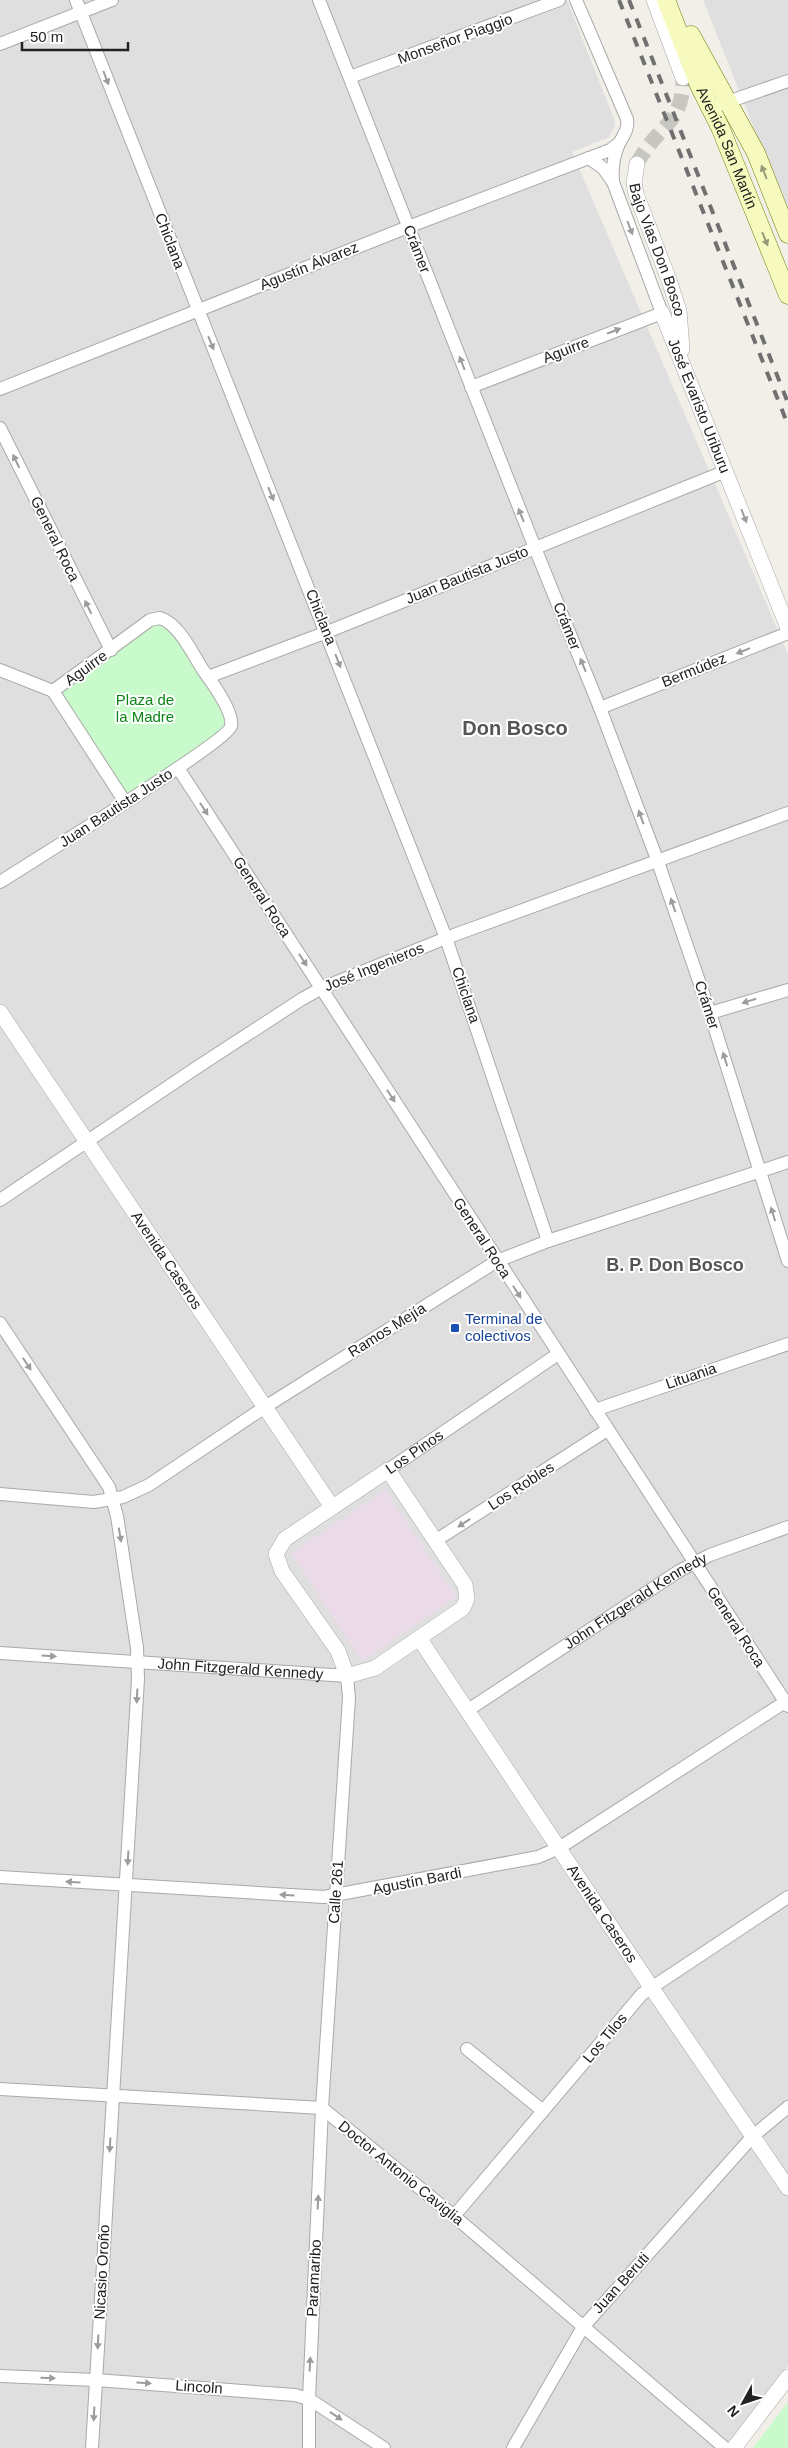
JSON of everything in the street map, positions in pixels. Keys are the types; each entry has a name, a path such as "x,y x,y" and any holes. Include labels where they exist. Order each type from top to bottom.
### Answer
{"main road":[{"name":"Avenida San Martín","path":"666,0 710,108 782,265 788,295"},
{"name":"Avenida San Martín","path":"674,0 702,58 756,153 788,234"}],"street":[{"name":"Chiclana","path":"76,0 197,310 327,632 446,938 548,1241"},
{"path":"0,44 112,0"},
{"name":"Crámer","path":"319,0 600,708 658,862 710,1013 788,1261"},
{"name":"Monseñor Piaggio","path":"350,77 559,0"},
{"name":"José Evaristo Uriburu","path":"576,0 628,126 618,144 613,161 613,182"},
{"path":"654,0 683,78"},
{"path":"710,108 788,81"},
{"name":"Agustín Álvarez","path":"0,389 408,227 589,158 618,144"},
{"name":"José Evaristo Uriburu","path":"589,158 603,168 613,182 662,313 788,628"},
{"name":"Bajo Vias Don Bosco","path":"637,164 634,183 636,194 670,280 679,311 684,366"},
{"name":"Aguirre","path":"471,387 662,313"},
{"name":"General Roca","path":"0,428 111,650"},
{"name":"Juan Bautista Justo","path":"0,882 178,768 229,731 232,725 231,717 208,678 327,632 726,470"},
{"name":"Aguirre","path":"0,670 53,691 150,620 160,618 168,620 208,678"},
{"name":"Bermúdez","path":"600,708 788,633"},
{"path":"53,691 125,802"},
{"name":"General Roca","path":"178,768 497,1261 787,1702"},
{"name":"José Ingenieros","path":"0,1200 302,999 322,988 446,938 788,813"},
{"path":"710,1013 788,990"},
{"name":"Avenida Caseros","path":"0,1012 332,1508"},
{"name":"Ramos Mejía","path":"0,1494 94,1502 114,1500 130,1495 149,1485 265,1407 497,1261 548,1241 788,1162"},
{"name":"Nicasio Oroño","path":"0,1323 101,1473 114,1500 137,1662 127,1886 92,2448"},
{"name":"Lituania","path":"595,1410 788,1344"},
{"name":"Los Pinos","path":"347,1676 338,1651 282,1571 276,1554 285,1540 558,1354"},
{"name":"Los Robles","path":"435,1541 608,1430"},
{"path":"388,1470 435,1541"},
{"name":"John Fitzgerald Kennedy","path":"468,1710 694,1563 788,1527"},
{"name":"John Fitzgerald Kennedy","path":"0,1653 347,1676 366,1672 375,1668 463,1608 467,1598 465,1585 435,1541"},
{"name":"Avenida Caseros","path":"420,1638 651,1987 788,2188"},
{"name":"Calle 261","path":"322,2108 349,1698 347,1676"},
{"name":"Agustín Bardi","path":"0,1877 336,1897 538,1857 559,1848 787,1702"},
{"name":"Los Tilos","path":"454,2216 642,1994 788,1897"},
{"path":"467,2049 543,2111"},
{"path":"0,2089 322,2108"},
{"name":"Juan Beruti","path":"512,2448 583,2327 753,2136 788,2107"},
{"name":"Doctor Antonio Caviglia","path":"322,2108 454,2216 725,2448"},
{"name":"Paramaribo","path":"309,2448 308,2399 322,2108"},
{"name":"Lincoln","path":"0,2376 96,2380 274,2392 308,2399 384,2448"},
{"path":"734,2448 788,2377"}],"shaded area":[{"path":"0,0 567,0 614,119 615,127 609,137 572,152 788,654 788,2365 728,2448 0,2448"},
{"path":"703,0 788,0 788,214"},
{"path":"385,1490 457,1597 362,1661 291,1553"}],"green space":[{"name":"Plaza de la Madre","path":"150,620 167,620 232,725 125,802 53,691"},
{"path":"788,2402 788,2448 753,2448"}],"tunnel":[{"path":"637,164 644,152 674,116 682,94 683,78"}],"railway":[{"path":"619,0 788,425"},
{"path":"629,0 788,403"}],"place":[{"name":"Terminal de colectivos","path":"455,1328"}],"district":[{"name":"Don Bosco","path":"515,728"},
{"name":"B. P. Don Bosco","path":"675,1265"}]}
